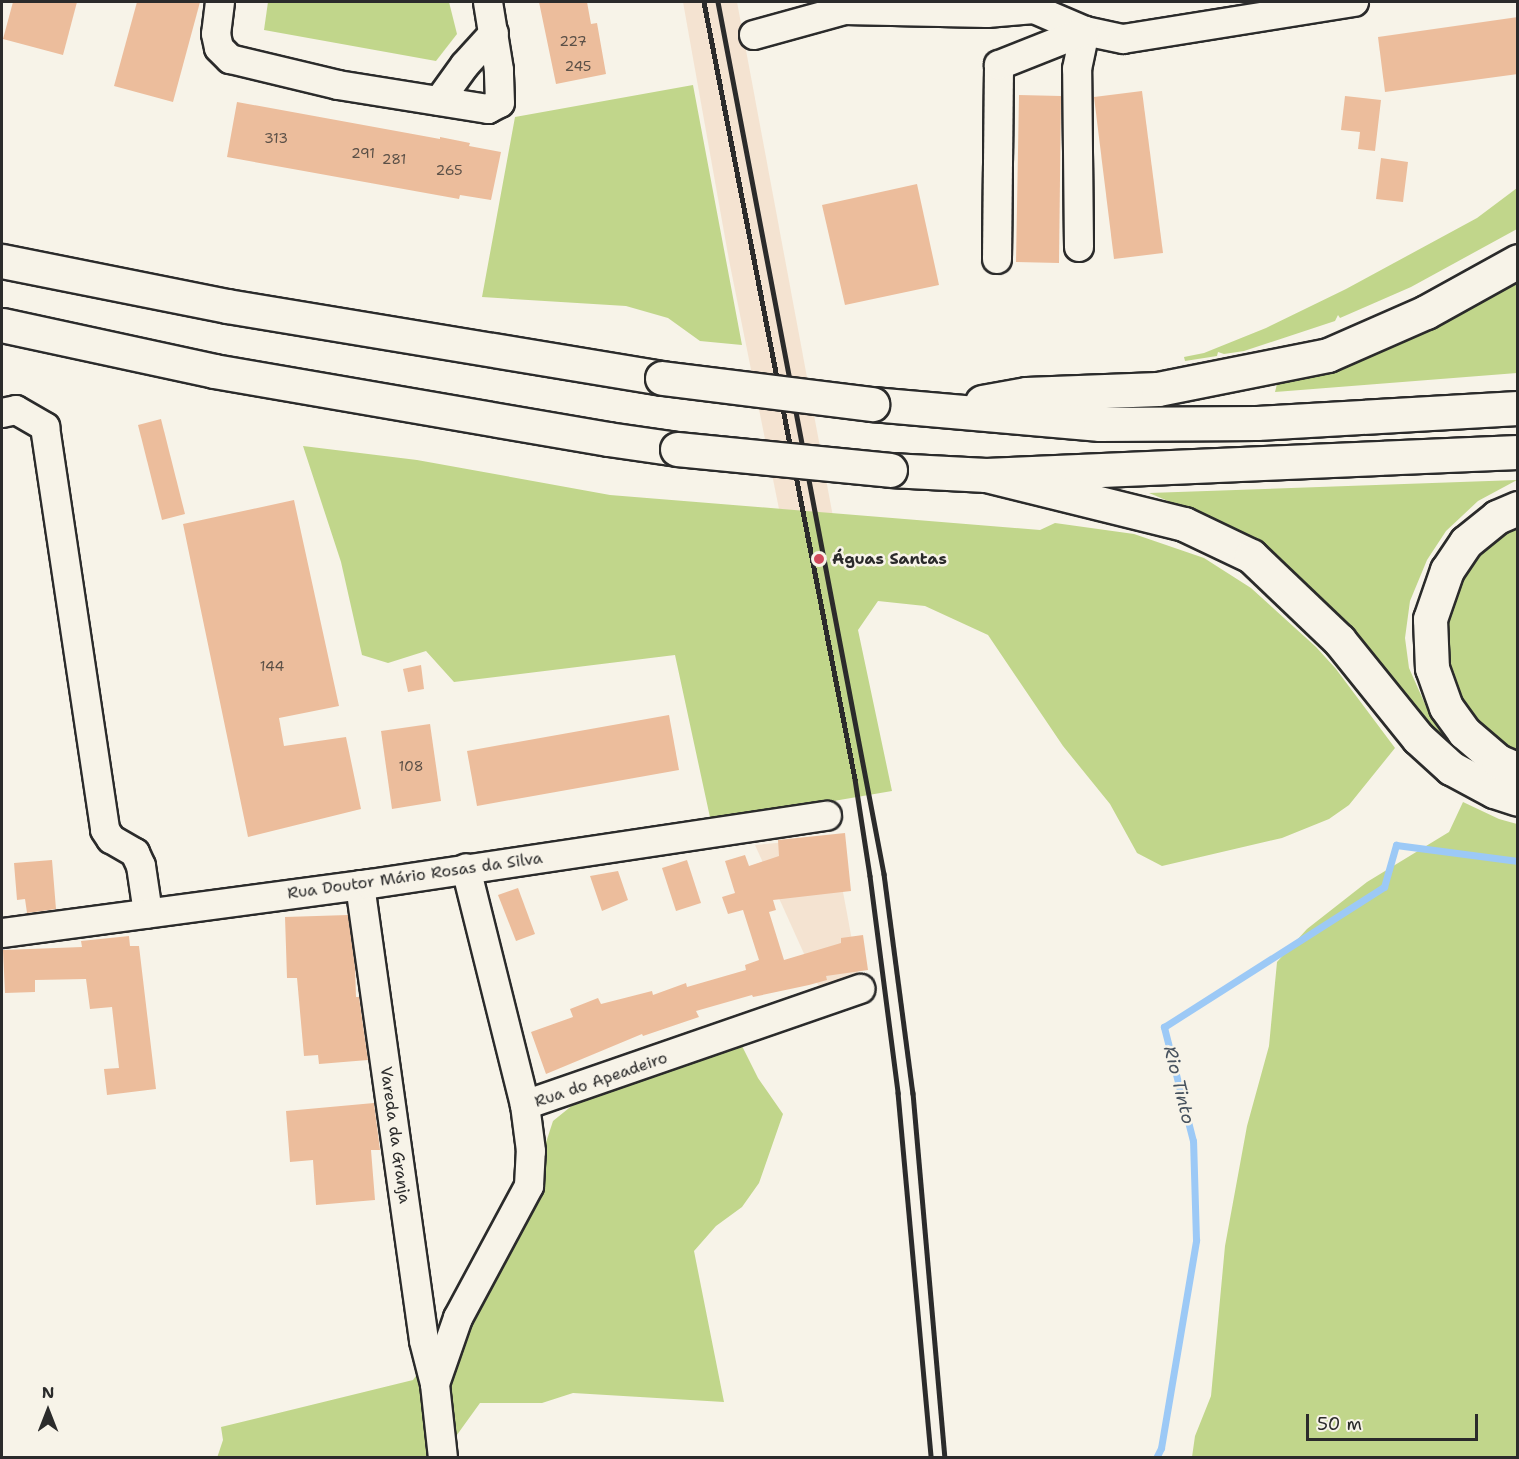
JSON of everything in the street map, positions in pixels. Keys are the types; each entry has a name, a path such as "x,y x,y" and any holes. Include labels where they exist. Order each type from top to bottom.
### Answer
{"highway":[{"path":"2,261 227,306 662,378 872,404 1112,424 1257,423 1518,408"},
{"path":"945,410 1026,394 1158,389 1328,355 1426,312 1518,261"},
{"path":"2,325 214,371 608,440 890,470 986,475 1518,452"},
{"path":"986,475 1185,524 1251,556 1340,640 1418,738 1451,768 1494,791 1518,799"},
{"path":"1518,508 1497,517 1466,542 1447,570 1430,619 1432,668 1446,707 1464,732 1498,761 1518,770"}],"street":[{"path":"220,2 216,34 219,48 230,59 338,85 489,109 500,103 494,33 488,2"},
{"path":"754,35 845,10 987,13 1032,5 1085,31 1123,39 1354,2"},
{"path":"1079,247 1077,69 1085,31"},
{"path":"997,259 999,64 1085,31"},
{"path":"439,101 465,65 494,33"},
{"path":"2,413 16,410 45,427 105,830 111,839 135,853 141,866 148,914"},
{"name":"Rua Doutor Mário Rosas da Silva","path":"2,933 360,885 827,816"},
{"path":"466,868 525,1105"},
{"name":"Vareda da Granja","path":"360,885 424,1341 435,1384"},
{"name":"Rua do Apeadeiro","path":"443,1458 435,1384 458,1318 529,1186 531,1151 525,1105 860,990"}],"shaded area":[{"path":"683,2 737,2 881,774 834,783 729,260"},
{"path":"833,838 859,978 819,987 755,845"}],"green space":[{"path":"268,2 449,2 457,34 436,61 264,30"},
{"path":"693,85 742,345 700,341 668,318 626,306 482,297 515,117"},
{"path":"1517,188 1517,229 1411,287 1340,318 1338,315 1335,321 1244,351 1224,354 1218,352 1217,356 1185,361 1184,357 1204,353 1266,328 1346,289 1477,218"},
{"path":"1517,278 1517,373 1275,392 1277,384 1352,361"},
{"path":"303,446 417,460 610,495 1040,530 1055,523 1134,534 1204,558 1251,588 1316,647 1336,669 1395,748 1349,805 1329,819 1282,838 1162,866 1137,853 1110,804 1063,746 988,635 925,606 878,601 858,630 892,791 711,822 675,655 454,682 426,651 388,663 362,655 341,562"},
{"path":"1517,480 1478,501 1446,531 1427,560 1410,601 1405,638 1409,668 1429,713 1461,759 1263,551 1218,522 1149,493"},
{"path":"1517,527 1517,752 1498,742 1462,707 1447,666 1447,618 1458,577 1488,544"},
{"path":"1463,802 1499,819 1517,824 1517,1457 1192,1457 1195,1436 1211,1396 1225,1246 1247,1126 1269,1046 1277,962 1307,929 1367,882 1449,832"},
{"path":"741,1044 758,1078 783,1114 759,1183 742,1207 716,1226 694,1251 724,1402 573,1393 542,1403 480,1403 454,1439 455,1457 217,1458 223,1440 221,1427 413,1380 473,1299 535,1176 553,1121 590,1091"}],"building":[{"path":"13,2 77,2 63,55 3,39"},
{"path":"137,2 200,2 173,102 114,86"},
{"path":"539,2 587,2 591,24 597,23 606,74 556,84"},
{"path":"1518,17 1518,74 1385,92 1378,37"},
{"path":"1142,91 1163,253 1114,259 1094,97"},
{"path":"1019,95 1061,96 1059,263 1016,262"},
{"path":"1345,96 1381,100 1375,151 1358,149 1360,132 1341,130"},
{"path":"237,102 440,139 440,137 470,143 469,146 501,152 491,200 460,195 459,199 227,157"},
{"path":"1381,158 1408,162 1403,202 1376,199"},
{"path":"917,184 939,285 845,305 822,205"},
{"path":"161,419 185,514 162,520 138,425"},
{"path":"294,500 339,706 279,718 284,746 346,737 361,809 248,837 183,524"},
{"path":"421,665 424,689 408,692 403,669"},
{"path":"669,715 679,770 477,806 467,751"},
{"path":"430,724 441,801 392,809 381,731"},
{"path":"845,833 851,891 773,900 776,910 769,912 784,960 841,943 841,938 863,935 868,970 826,976 827,980 809,985 753,997 752,995 696,1011 699,1017 643,1036 642,1034 546,1074 531,1032 573,1017 570,1009 598,998 601,1004 652,991 653,995 686,983 687,987 746,970 745,965 759,960 743,910 728,914 722,897 735,893 725,861 745,855 749,866 779,856 778,840"},
{"path":"52,860 56,909 27,913 25,899 17,900 14,863"},
{"path":"687,860 701,903 676,911 662,868"},
{"path":"618,871 628,900 602,911 590,876"},
{"path":"518,888 535,934 516,941 498,895"},
{"path":"348,915 355,967 356,997 359,997 368,1060 319,1064 318,1055 304,1056 297,978 287,978 285,917"},
{"path":"129,936 130,946 139,946 156,1089 107,1095 104,1069 119,1068 112,1007 90,1009 86,979 35,980 35,992 5,993 3,950 82,947 81,941"},
{"path":"374,1103 380,1150 371,1150 375,1200 316,1205 313,1160 290,1162 286,1111"}],"waterway":[{"name":"Rio Tinto","path":"1156,1458 1161,1448 1196,1240 1193,1141 1164,1027 1384,887 1396,845 1518,861"}],"railway":[{"path":"704,2 855,779 898,1093 931,1458"},
{"path":"718,2 884,874 913,1093 945,1458"}],"place":[{"name":"Águas Santas","path":"819,559"}]}
